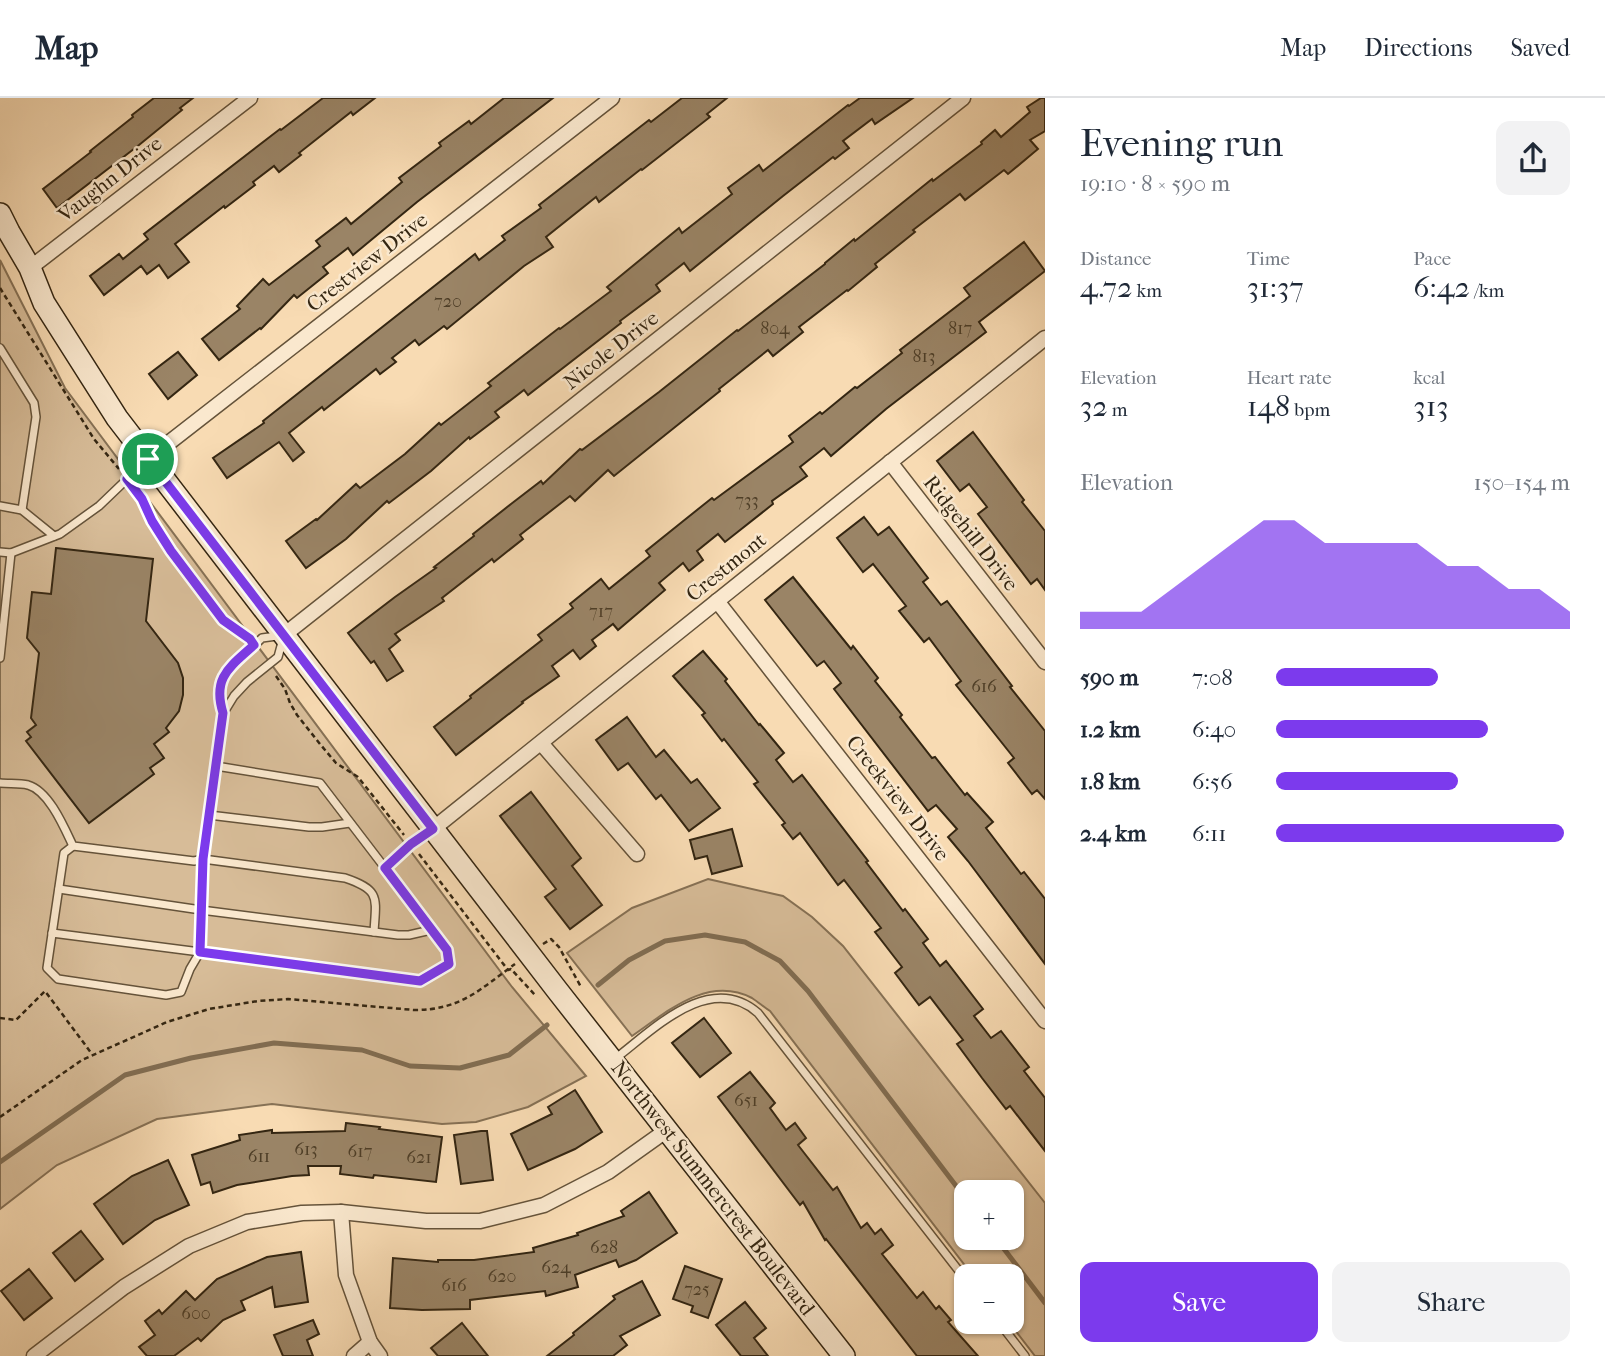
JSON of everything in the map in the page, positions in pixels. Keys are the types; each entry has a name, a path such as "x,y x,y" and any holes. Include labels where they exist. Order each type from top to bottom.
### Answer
{"street":[{"name":"Vaughn Drive","path":"30,268 250,98"},
{"name":"Crestview Drive","path":"148,459 612,98"},
{"name":"Nicole Drive","path":"284,635 963,98"},
{"path":"0,214 30,268 44,303 117,418 433,829"},
{"name":"Crestmont","path":"433,829 1045,338"},
{"name":"Ridgehill Drive","path":"890,462 1045,662"},
{"name":"Creekview Drive","path":"718,601 1045,1021"},
{"path":"541,743 637,855"},
{"name":"Northwest Summercrest Boulevard","path":"433,829 844,1356"},
{"path":"34,1356 124,1287 189,1246 247,1222 302,1213 341,1212 426,1221 480,1221 544,1205 608,1172 667,1130"},
{"path":"341,1212 345,1275 370,1342 380,1356"},
{"path":"354,1356 370,1342"}],"lane":[{"path":"0,348 34,403 36,417 22,510"},
{"path":"0,552 11,553 60,534 99,506 148,459"},
{"path":"0,506 22,510 54,536"},
{"path":"0,658 11,553"},
{"path":"223,713 247,682 278,657 284,635 262,638 223,675 219,700 223,713 203,859 200,952 181,992 166,995 58,979 47,968 64,853 72,846 194,861 203,859 345,878 372,891 376,902 374,932"},
{"path":"52,933 420,981 449,964 447,950 320,783 216,766"},
{"path":"0,783 29,786 38,790 52,806 72,846"},
{"path":"209,815 309,827 351,823"},
{"path":"385,868 411,844 433,829"},
{"path":"59,888 201,910 374,932 409,935 431,930"},
{"path":"613,1060 669,1017 691,1004 720,998 748,1004 758,1013 954,1265"},
{"path":"1008,1334 1025,1356"}],"path":[{"path":"0,288 94,439 142,499 164,541 223,620 250,639 254,645"},
{"path":"0,1117 82,1059 167,1022 209,1009 288,999 433,1010 469,998 508,970 358,778 336,763 297,715 285,688 269,665"},
{"path":"0,1018 16,1020 45,990 92,1054"}],"shaded area":[{"path":"0,260 65,388 512,987 586,1076 528,1107 476,1122 442,1124 272,1104 157,1119 57,1165 0,1209"},
{"path":"708,879 783,896 812,917 843,946 1045,1203 1045,1356 1035,1356 1018,1334 1024,1334 1024,1264 964,1264 770,1011 752,998 735,992 719,991 688,999 632,1036 567,953 632,908"}],"building":[{"path":"154,98 193,98 139,145 57,208 43,189"},
{"path":"323,98 375,98 353,115 351,112 279,172 274,166 253,182 255,185 175,244 189,262 168,278 159,265 147,274 141,266 104,295 90,276 119,254 123,259 148,239 144,234"},
{"path":"504,98 553,98 417,202 353,255 348,248 323,267 328,273 297,298 294,295 261,329 219,360 202,339 240,309 237,306 263,279 269,285 320,246 316,241 346,218 351,224 402,182 399,178 441,146 439,143 469,121 471,124"},
{"path":"682,98 727,98 707,114 710,117 642,170 599,202 596,197 546,237 553,247 524,266 447,329 444,326 419,345 415,340 392,358 396,362 380,374 376,369 324,410 322,407 289,433 304,452 293,461 279,442 227,478 213,458 264,423 263,421 475,254 479,260 505,240 502,236 541,208 539,205 649,120 651,122"},
{"path":"860,98 913,98 875,124 872,119 843,141 849,148 835,159 833,157 690,271 684,263 656,285 660,291 620,321 621,323 528,395 524,390 495,412 499,417 470,439 469,437 389,503 387,501 346,539 306,568 286,541 317,520 356,484 360,488 405,454 439,423 441,425 491,386 488,383 611,291 607,287 679,228 682,233 732,194 728,188 759,165 763,171"},
{"path":"1045,98 1045,131 1030,140 1038,149 1008,174 1004,170 965,200 960,194 913,230 915,232 875,264 877,267 848,291 799,327 803,332 773,356 768,350 614,476 608,470 575,501 570,496 520,535 523,539 494,562 492,559 442,598 444,601 395,634 400,640 389,649 403,671 387,681 374,661 371,663 348,633 436,568 434,567 474,536 473,534 541,481 543,484 580,449 659,392 932,179 933,181 982,144 995,130 1001,137 1030,112 1027,107"},
{"path":"1024,242 1045,271 979,322 986,332 886,409 831,456 824,448 800,467 807,476 772,501 773,504 725,542 718,534 697,551 703,560 689,571 683,563 659,583 665,590 618,630 613,624 592,640 596,646 580,659 573,650 552,666 559,676 456,755 434,727 542,640 538,635 573,608 570,604 601,579 609,589 650,556 646,551 682,522 793,442 789,436 902,353 900,350 970,296 964,288"},
{"path":"178,352 197,375 168,399 149,374"},
{"path":"973,432 1045,531 1045,590 1037,579 1031,584 978,514 987,507 969,484 960,491 937,461"},
{"path":"864,517 878,535 889,527 928,578 923,582 941,605 947,601 1045,731 1045,799 1037,790 1032,794 1008,763 1014,758 956,685 961,681 929,638 924,642 899,611 906,606 873,564 863,572 837,538"},
{"path":"56,548 153,559 146,621 178,663 183,678 179,711 166,728 169,732 154,744 164,758 150,768 154,774 89,823 26,741 31,737 27,732 36,725 31,718 39,653 27,638 32,592 51,594"},
{"path":"793,577 878,678 875,681 932,758 935,757 965,795 967,793 993,822 986,828 1021,874 1024,872 1045,899 1045,964 948,837 957,829 936,805 928,811 834,689 841,683 824,661 817,666 765,600"},
{"path":"703,651 727,679 725,681 759,725 784,753 776,760 793,782 802,775 903,911 905,909 928,939 923,943 940,966 946,961 983,1009 974,1016 991,1038 1001,1031 1029,1067 1024,1071 1045,1098 1045,1151 1010,1106 1006,1109 982,1078 957,1044 963,1040 930,997 919,1005 895,973 902,967 875,932 881,928 844,880 838,885 800,833 793,839 782,825 785,823 754,784 758,782 724,739 722,741 702,715 705,713 673,676"},
{"path":"627,717 656,757 664,750 691,783 697,779 720,808 689,831 661,795 656,799 628,763 618,770 596,740"},
{"path":"531,792 581,858 572,866 602,905 570,929 545,897 556,889 500,816"},
{"path":"732,829 742,866 712,874 707,856 695,859 690,840"},
{"path":"704,1018 731,1053 700,1077 672,1043"},
{"path":"750,1072 775,1103 770,1108 786,1130 795,1123 806,1138 798,1145 833,1190 837,1187 861,1228 867,1223 875,1234 881,1229 893,1245 882,1254 917,1298 923,1292 936,1309 939,1306 951,1320 948,1322 954,1329 954,1334 959,1334 978,1356 917,1356 825,1240 803,1202 800,1205 718,1097"},
{"path":"575,1090 602,1132 575,1149 528,1170 511,1134 552,1114 548,1107"},
{"path":"346,1123 442,1137 436,1182 340,1174 341,1166 308,1166 309,1175 237,1185 213,1193 210,1182 201,1185 192,1155 240,1140 239,1135 272,1130 272,1133 345,1131"},
{"path":"487,1131 493,1180 461,1184 454,1135"},
{"path":"168,1160 189,1205 155,1220 123,1244 94,1204 132,1176"},
{"path":"649,1192 677,1233 636,1260 619,1267 616,1260 575,1275 578,1287 546,1296 545,1291 470,1300 470,1309 390,1308 393,1258 438,1262 534,1252 533,1248 578,1235 577,1233 624,1216 621,1211"},
{"path":"81,1231 103,1259 75,1281 53,1253"},
{"path":"301,1252 308,1302 275,1307 272,1287 241,1301 245,1310 223,1320 201,1341 198,1338 174,1356 147,1356 139,1347 155,1335 145,1321 159,1310 162,1314 186,1291 195,1300 217,1279 267,1257"},
{"path":"685,1266 722,1279 708,1318 691,1312 693,1306 673,1299"},
{"path":"29,1269 52,1298 24,1320 1,1291"},
{"path":"642,1281 660,1315 620,1336 627,1345 613,1356 547,1356 615,1299 613,1296"},
{"path":"745,1302 766,1328 754,1338 768,1356 741,1356 716,1325"},
{"path":"313,1320 319,1334 307,1340 313,1356 283,1356 274,1335"},
{"path":"462,1323 488,1356 438,1356 431,1348"}],"waterway":[{"path":"598,985 629,960 665,941 705,935 745,942 780,961 808,991 954,1183"},
{"path":"0,1162 125,1075 191,1058 274,1043 362,1050 410,1066 460,1068 509,1055 547,1025"},
{"path":"1005,1250 1045,1303"}],"route":[{"path":"148,459 433,829 411,844 385,868 447,950 449,964 420,981 200,952 203,859 223,713 219,700 220,690 223,675 254,645 250,639 223,620 171,551 142,499 127,479 148,459"}]}
